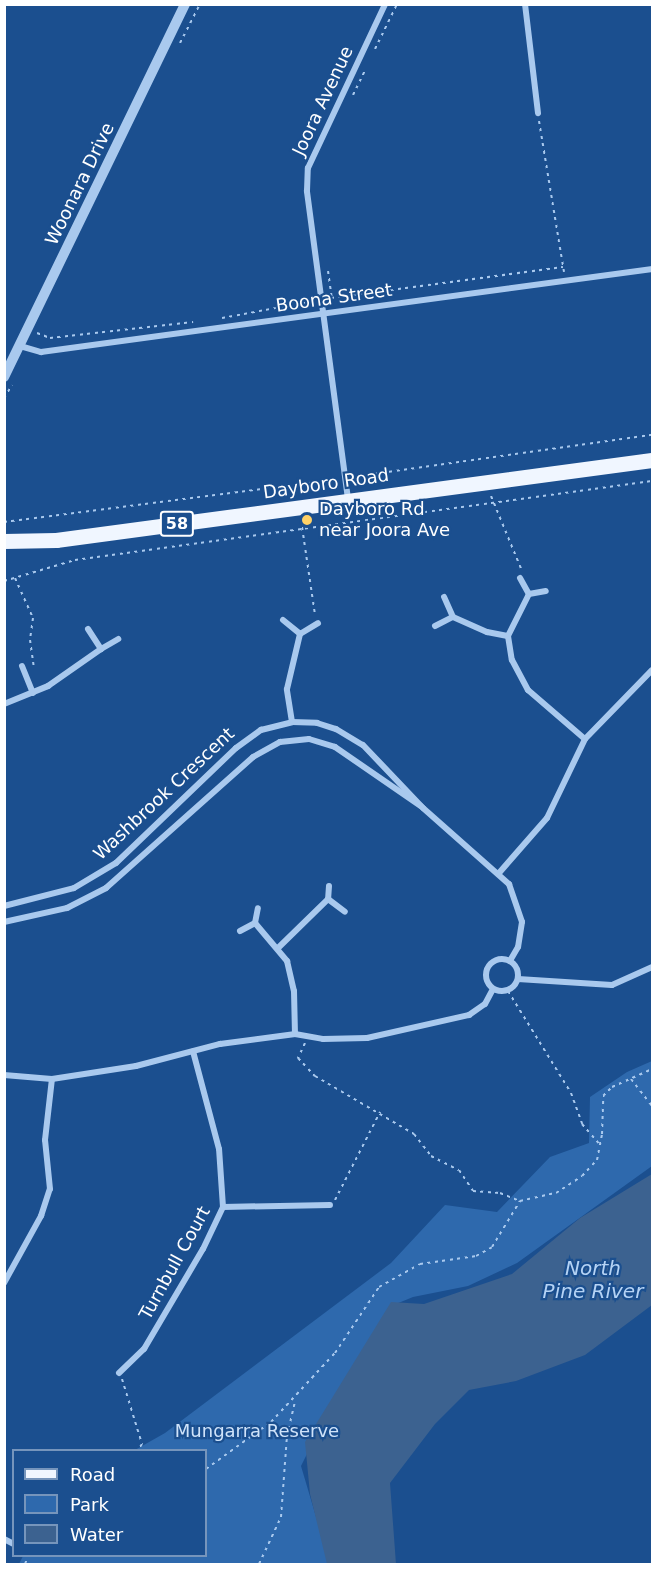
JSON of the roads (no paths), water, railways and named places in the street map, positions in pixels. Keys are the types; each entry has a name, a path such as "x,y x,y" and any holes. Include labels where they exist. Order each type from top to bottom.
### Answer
{"main road":[{"name":"Dayboro Road","path":"4,541 56,540 652,460"}],"street":[{"name":"Woonara Drive","path":"4,376 185,4"},
{"name":"Joora Avenue","path":"348,500 307,191 308,168 385,4"},
{"path":"525,4 538,113"},
{"name":"Boona Street","path":"20,346 41,352 652,269"},
{"path":"520,578 529,594"},
{"path":"529,594 546,591"},
{"path":"529,594 508,636 512,660 528,690 585,739"},
{"path":"444,597 453,616 487,632 508,636"},
{"path":"435,626 453,616"},
{"path":"283,620 300,634"},
{"path":"292,722 287,689 300,634 318,624"},
{"path":"88,629 101,649"},
{"path":"4,704 33,693 118,639"},
{"path":"22,666 33,693"},
{"path":"499,873 547,818 585,739 652,670"},
{"name":"Washbrook Crescent","path":"4,906 51,897 95,877 116,863 249,737 292,722 317,723 351,736 407,786 423,808"},
{"name":"Washbrook Crescent","path":"4,921 67,908 106,888 253,758 280,742 309,739 335,747 423,808 509,884 521,910 520,935 510,961"},
{"path":"278,948 328,899 329,885"},
{"path":"328,899 345,912"},
{"path":"240,931 255,922 258,908"},
{"path":"255,922 278,948 292,978 295,1034"},
{"path":"499,959 510,961 517,969 518,979 508,990 493,989 485,975 489,964 499,959"},
{"path":"518,979 612,984 652,967"},
{"path":"4,1075 52,1079 136,1066 193,1051 295,1034 308,1037 367,1038 461,1018 481,1008 493,989"},
{"name":"Turnbull Court","path":"119,1373 144,1349 203,1249 223,1207 219,1149 193,1051"},
{"path":"4,1283 41,1216 50,1189 45,1140 52,1079"},
{"path":"223,1207 330,1205"}],"water":[{"name":"North Pine River","path":"652,1174 652,1305 585,1355 516,1381 469,1390 435,1424 390,1483 396,1564 327,1564 310,1494 305,1442 391,1302 424,1304 512,1274 580,1218"}],"place":[{"name":"Dayboro Rd near Joora Ave","path":"307,520"}],"park label":[{"name":"Mungarra Reserve","path":"257,1431"}]}
